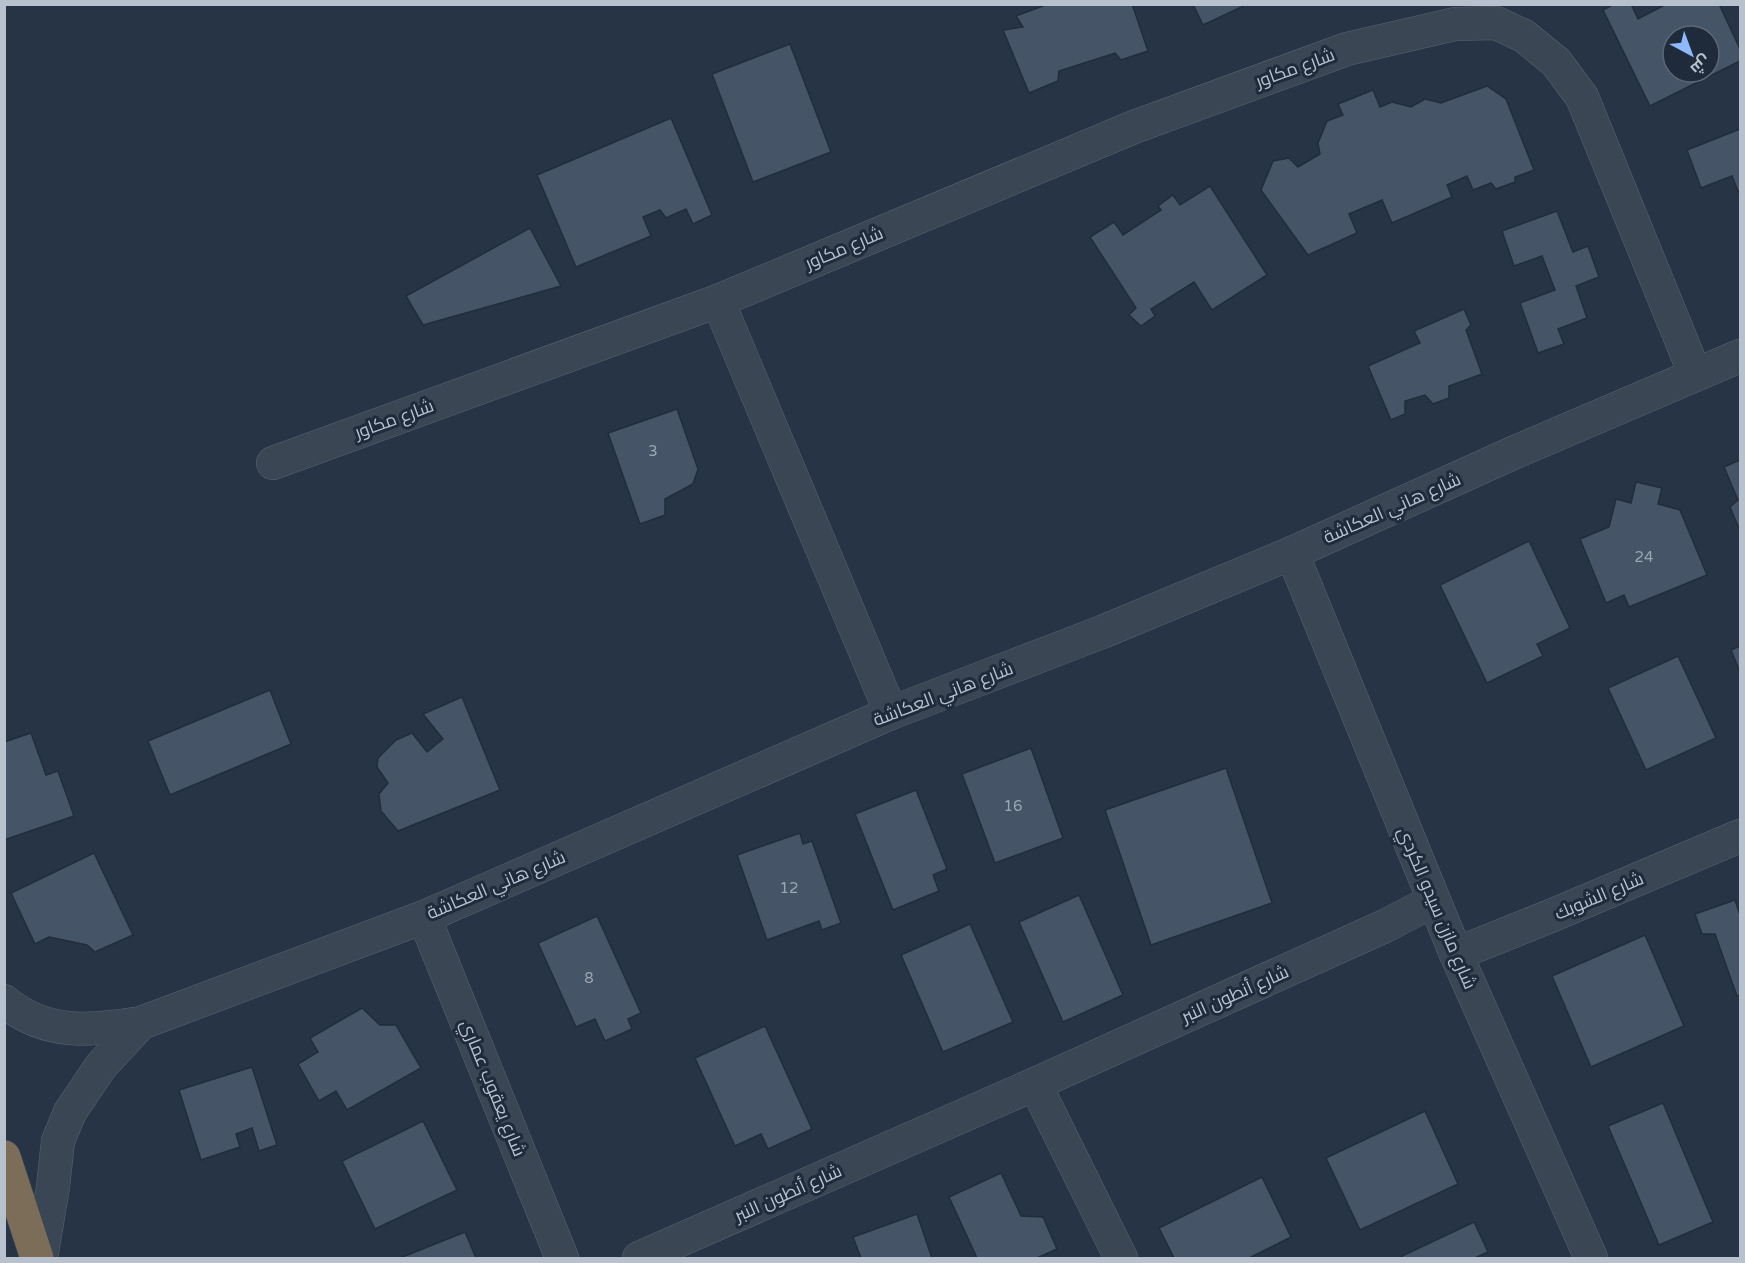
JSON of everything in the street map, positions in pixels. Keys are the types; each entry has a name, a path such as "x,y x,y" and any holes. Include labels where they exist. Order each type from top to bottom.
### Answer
{"highway":[{"path":"4,1157 39,1258"}],"street":[{"name":"شارع مكاور","path":"273,463 718,301 1134,126 1347,49 1455,24 1496,23 1524,36 1556,62 1582,97 1695,374"},
{"path":"718,301 891,713"},
{"name":"شارع هاني العكاشة","path":"4,1001 14,1009 41,1022 78,1030 141,1023 424,917 891,713 1102,632 1292,553 1514,453 1740,356"},
{"name":"شارع مازن سيدو الكردي","path":"1292,553 1455,954 1591,1258"},
{"name":"شارع الشوبك","path":"1455,954 1740,836"},
{"name":"شارع أنطون النبر","path":"639,1258 1035,1084 1385,926 1433,901"},
{"name":"شارع يعقوب عماري","path":"424,917 562,1258"},
{"name":"شارع هاني العكاشة","path":"39,1258 53,1186 58,1141 70,1112 101,1066 141,1023"},
{"path":"1035,1084 1121,1258"}],"building":[{"path":"1048,4 1132,4 1148,51 1121,60 1115,53 1059,71 1058,81 1029,93 1003,30 1023,27 1016,16"},
{"path":"1193,4 1248,4 1203,25"},
{"path":"1614,4 1631,4 1638,19 1663,6 1662,4 1719,4 1740,49 1740,61 1721,70 1721,24 1661,24 1661,84 1694,84 1650,106 1603,10"},
{"path":"790,44 831,152 753,182 712,74"},
{"path":"1487,86 1506,99 1534,170 1515,177 1515,182 1496,189 1491,183 1473,190 1467,176 1447,185 1452,197 1392,223 1382,200 1349,214 1357,233 1308,255 1261,190 1273,161 1289,158 1298,167 1320,154 1318,143 1327,121 1343,115 1338,104 1373,90 1380,107 1392,102 1411,107 1425,99 1441,103"},
{"path":"671,118 712,215 693,224 686,209 666,218 660,210 643,217 651,236 576,267 537,175"},
{"path":"1740,129 1740,196 1732,176 1701,188 1687,150"},
{"path":"1210,186 1267,275 1212,310 1194,282 1151,309 1155,316 1141,326 1129,315 1136,308 1090,237 1114,222 1123,235 1161,210 1158,206 1173,195 1180,205"},
{"path":"1557,211 1573,252 1588,246 1599,277 1576,286 1587,318 1558,329 1564,344 1538,353 1520,303 1555,290 1542,256 1514,266 1502,231"},
{"path":"530,228 561,286 423,325 406,296"},
{"path":"1464,309 1471,325 1466,330 1482,374 1449,386 1449,398 1433,404 1425,395 1405,401 1405,414 1391,420 1368,366 1420,343 1414,331"},
{"path":"677,409 698,469 693,484 665,499 665,515 640,524 608,433"},
{"path":"1740,460 1740,531 1730,507 1738,500 1724,467"},
{"path":"1636,482 1662,488 1658,504 1680,510 1707,575 1629,607 1624,595 1606,603 1580,539 1609,527 1616,499 1631,503"},
{"path":"1529,541 1570,628 1537,644 1543,656 1487,683 1440,585"},
{"path":"1740,646 1740,672 1731,650"},
{"path":"1678,656 1716,738 1646,770 1608,688"},
{"path":"270,690 291,744 170,795 148,741"},
{"path":"462,697 500,790 398,831 381,811 379,794 388,783 377,767 378,758 396,740 412,733 427,752 443,739 423,714"},
{"path":"31,733 46,775 58,771 74,816 4,840 4,742"},
{"path":"1031,748 1063,838 995,863 962,774"},
{"path":"1226,768 1272,903 1151,945 1105,810"},
{"path":"916,790 947,869 933,875 939,891 893,910 855,814"},
{"path":"800,833 803,844 812,841 841,923 822,930 819,921 767,940 737,855"},
{"path":"94,853 133,935 95,952 87,945 49,937 35,944 11,893"},
{"path":"1079,895 1123,995 1063,1022 1019,922"},
{"path":"1735,900 1740,915 1740,995 1737,996 1715,934 1702,934 1695,914"},
{"path":"597,916 641,1013 628,1019 632,1029 605,1041 595,1019 576,1027 538,943"},
{"path":"970,924 1013,1022 943,1052 901,955"},
{"path":"1645,935 1684,1026 1591,1067 1552,976"},
{"path":"362,1008 380,1025 396,1025 421,1068 347,1110 336,1091 319,1101 298,1064 318,1052 310,1038"},
{"path":"765,1026 812,1129 768,1149 761,1134 735,1146 695,1058"},
{"path":"252,1067 277,1145 259,1151 252,1128 236,1134 240,1147 201,1160 179,1090"},
{"path":"1663,1103 1713,1222 1659,1245 1608,1126"},
{"path":"1425,1111 1458,1184 1360,1230 1326,1158"},
{"path":"423,1121 457,1190 375,1229 342,1161"},
{"path":"1001,1173 1021,1216 1043,1217 1057,1249 1037,1258 977,1258 949,1197"},
{"path":"1262,1177 1291,1237 1249,1258 1174,1258 1159,1228"},
{"path":"917,1214 932,1258 861,1258 853,1237"},
{"path":"1474,1222 1488,1252 1478,1258 1403,1258 1402,1256"},
{"path":"465,1232 476,1258 400,1258"}]}
